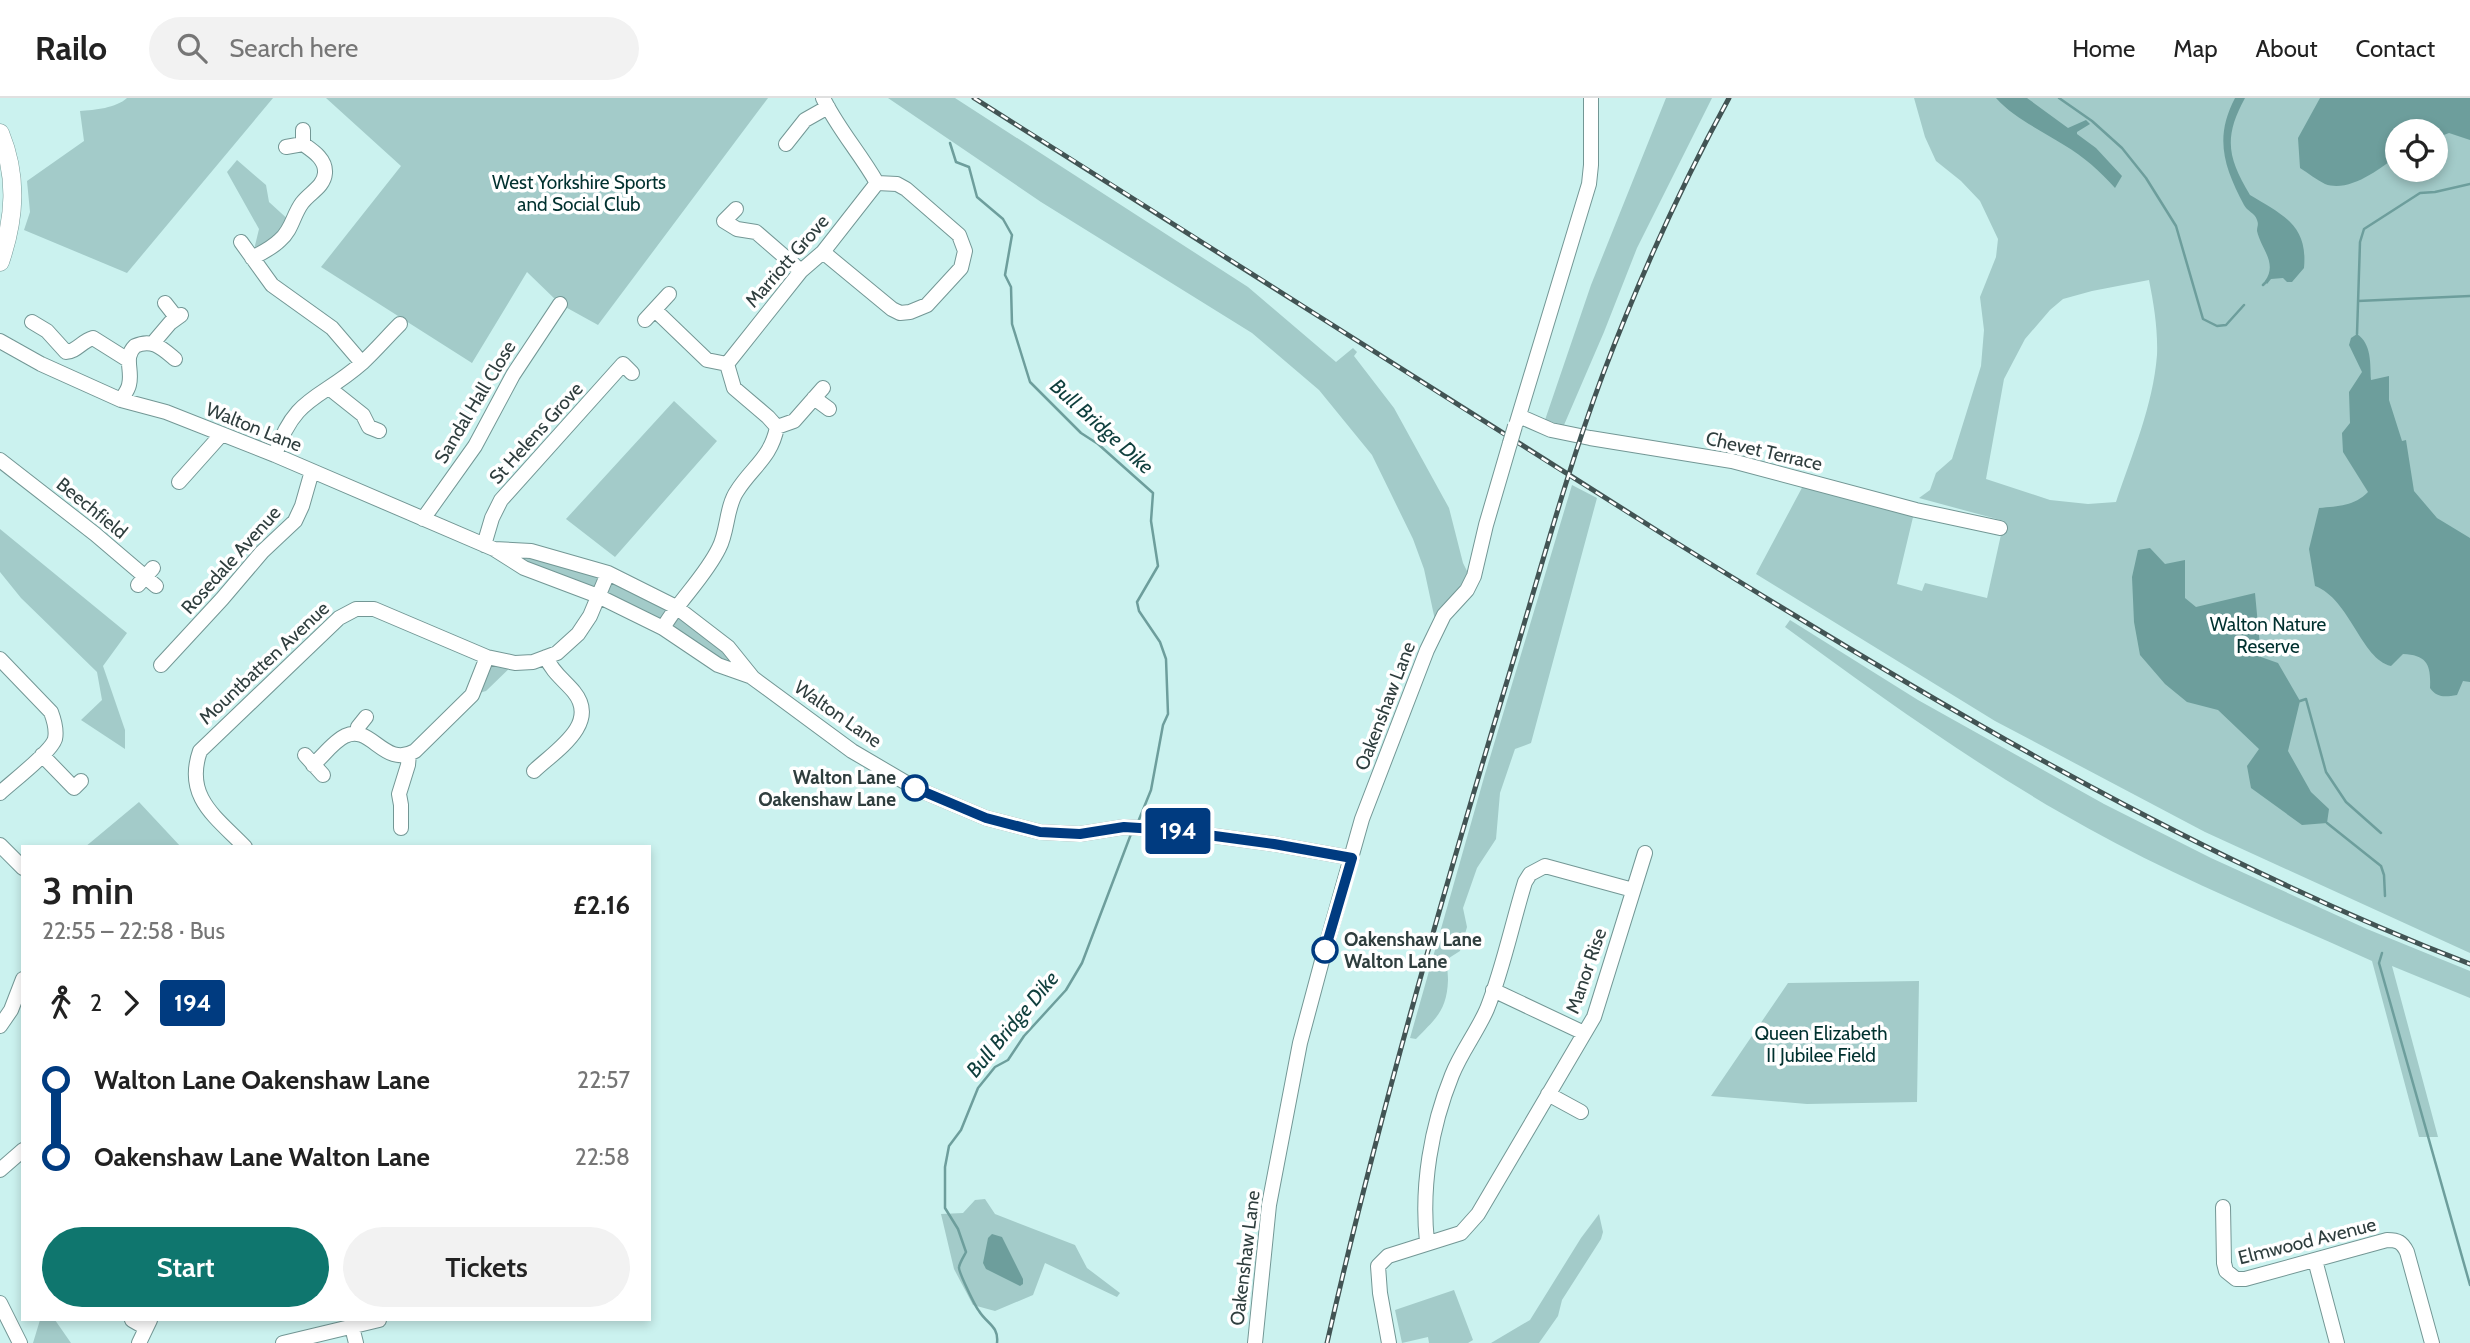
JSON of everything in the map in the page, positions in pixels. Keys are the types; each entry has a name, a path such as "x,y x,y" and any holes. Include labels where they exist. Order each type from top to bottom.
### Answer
{"main road":[{"path":"0,134 11,165 13,189 13,212 0,262"}],"street":[{"name":"Oakenshaw Lane","path":"1255,1343 1266,1227 1300,1043 1363,819 1427,650 1444,615 1467,590 1474,576 1489,512 1589,184 1591,98"},
{"path":"786,144 805,120 825,103 877,183 897,184 905,189 959,235 965,251 961,268 927,305 919,310 900,313 883,303 822,252"},
{"path":"252,258 279,242 287,233 303,200 322,184 325,173 323,163 303,137 286,147"},
{"name":"Marriott Grove","path":"727,364 801,271 822,252 877,183"},
{"path":"736,209 724,221 737,229 756,232 801,271"},
{"path":"241,242 272,285 332,328 362,363"},
{"path":"663,628 713,560 722,544 735,493 774,444 776,428 768,417 734,388 727,364 707,360 650,315 669,294"},
{"path":"153,343 179,316 165,303"},
{"name":"Sandal Hall Close","path":"423,519 475,446 513,375 560,304"},
{"path":"34,320 66,352 73,352 83,342 93,338 128,360"},
{"path":"275,455 288,422 297,411 308,400 362,363 400,324"},
{"name":"Walton Lane","path":"0,341 41,364 121,400 166,412 275,455 489,547 524,568 598,596 663,628 718,665 753,678"},
{"path":"121,400 130,384 128,360 135,346 153,343 161,346 174,359"},
{"name":"St Helens Grove","path":"489,547 492,517 501,500 623,364 632,373"},
{"path":"329,388 363,415 369,427 379,431"},
{"path":"776,428 794,421 818,393 829,409"},
{"name":"Chevet Terrace","path":"1517,421 1590,438 1732,461 1916,510 2000,528"},
{"path":"179,482 221,435"},
{"name":"Beechfield","path":"0,460 148,579"},
{"name":"Rosedale Avenue","path":"160,667 262,552 295,521 312,471"},
{"name":"Walton Lane","path":"489,547 531,551 608,573 676,607 727,647 753,678 863,757 915,788 986,818 1040,832 1080,834 1135,827 1274,844 1352,858"},
{"name":"Mountbatten Avenue","path":"243,845 205,805 197,791 194,767 200,751 339,618 356,609 374,609 487,657 515,663 546,657 569,644 590,616 608,573"},
{"path":"401,828 400,786 409,754 472,695 487,657"},
{"path":"534,771 578,730 583,717 579,699 554,671 546,657"},
{"path":"0,659 51,712 55,723 55,740 0,793"},
{"path":"358,733 358,727 366,717"},
{"path":"314,765 344,736 358,733 388,752 409,754"},
{"path":"42,755 74,788 81,781"},
{"path":"0,845 21,867"},
{"name":"Manor Rise","path":"1389,1343 1378,1266 1388,1256 1461,1233 1470,1225 1600,1002 1645,853"},
{"path":"1427,1242 1424,1216 1429,1153 1441,1108 1452,1073 1482,1021 1525,882 1530,874 1545,866 1633,890"},
{"path":"0,1026 11,1010 21,984"},
{"path":"1493,990 1584,1033"},
{"path":"1548,1094 1581,1112"},
{"path":"0,1170 21,1152"},
{"name":"Elmwood Avenue","path":"2223,1203 2224,1263 2231,1277 2245,1279 2387,1240 2396,1240 2403,1244 2432,1343"},
{"path":"2315,1260 2336,1343"},
{"path":"0,1303 24,1341"},
{"path":"283,1343 374,1321"},
{"path":"139,1343 148,1324"},
{"path":"352,1326 356,1343"}],"green space":[{"path":"127,98 273,98 127,273 24,230 30,212 27,181 84,141 80,111 111,106"},
{"name":"West Yorkshire Sports and Social Club","path":"326,98 768,98 598,325 560,304 527,272 472,363 321,267 401,166"},
{"path":"888,98 955,98 1248,287 1336,362 1353,348 1357,352 1354,356 1394,408 1449,508 1468,573 1435,620 1424,569 1413,539 1372,455 1319,390 1252,333 1041,202"},
{"path":"1666,98 1712,98 1637,248 1564,425 1545,420 1591,285"},
{"name":"Walton Nature Reserve","path":"1914,98 2470,98 2470,953 2205,832 1995,721 1756,574 1804,484 1914,513 1897,584 1922,591 1925,583 1987,598 2004,521 1919,498 1930,490 1936,473 1952,459 1981,366 1984,330 1980,297 1996,257 1998,239 1980,201 1936,161 1925,137","holes":["2149,280 2157,336 2155,374 2141,430 2116,502 2088,504 2050,500 1986,479 2004,379 2025,339 2050,310 2063,299"]},
{"path":"237,160 266,185 269,202 292,223 252,258 259,229 227,172"},
{"path":"674,401 717,441 615,557 566,519"},
{"path":"1572,485 1597,498 1531,743 1515,749 1500,793 1496,839 1477,868 1463,908 1467,927 1460,951 1448,961 1447,991 1442,1007 1416,1039 1410,1038 1485,774"},
{"path":"0,529 127,633 103,666 125,730 125,749 81,720 102,700 97,672 21,598 0,572"},
{"path":"494,549 531,551 676,607 753,678 663,628"},
{"path":"1790,620 1918,700 2104,804 2211,858 2367,929 2470,971 2470,998 2392,966 2438,1137 2419,1137 2372,961 2175,873 2098,834 2025,792 1955,747 1785,627"},
{"path":"487,657 515,663 486,691 472,695"},
{"path":"139,802 179,845 87,845"},
{"name":"Queen Elizabeth II Jubilee Field","path":"1919,981 1917,1102 1807,1104 1711,1096 1788,983"},
{"path":"985,1199 995,1214 1075,1245 1087,1268 1120,1293 1117,1297 1045,1263 1033,1295 995,1311 973,1305 954,1269 941,1214 963,1213 975,1200"},
{"path":"1599,1214 1603,1232 1601,1239 1562,1300 1558,1316 1539,1343 1491,1343 1530,1320"},
{"path":"1454,1290 1473,1340 1468,1343 1429,1343 1428,1337 1402,1343 1395,1310"},
{"path":"40,1321 56,1321 71,1343 33,1343"}],"shaded area":[{"path":"1996,98 2027,98 2068,128 2086,120 2090,124 2077,134 2096,148 2122,176 2115,188 2085,159 2020,118"},
{"path":"2235,98 2245,98 2233,125 2231,137 2237,170 2250,195 2291,223 2302,241 2304,268 2292,282 2283,278 2271,279 2267,284 2265,281 2270,268 2257,231 2258,222 2244,205 2231,178 2223,139"},
{"path":"2320,98 2470,98 2470,140 2448,133 2448,119 2385,119 2385,165 2354,183 2334,186 2325,184 2300,168 2298,138"},
{"path":"2357,334 2368,349 2371,380 2389,376 2389,400 2402,441 2406,440 2414,491 2437,518 2470,538 2470,682 2463,681 2457,695 2435,694 2430,688 2430,674 2423,659 2403,654 2391,666 2381,661 2371,652 2337,603 2315,586 2309,549 2319,508 2352,503 2368,492 2343,452 2342,433 2350,423 2349,392 2362,372 2349,345 2351,338"},
{"path":"2150,548 2165,564 2185,560 2185,598 2196,607 2255,593 2261,657 2278,663 2300,701 2288,751 2311,792 2329,809 2327,823 2302,825 2251,788 2247,766 2259,749 2218,710 2187,702 2165,684 2140,655 2134,622 2132,577 2138,550"},
{"path":"992,1234 1002,1237 1023,1279 1020,1286 986,1269 983,1263 988,1238"}],"waterway":[{"path":"2059,98 2092,121 2122,148 2146,178 2176,226 2203,319 2217,326 2226,325 2244,305"},
{"name":"Bull Bridge Dike","path":"950,143 956,162 969,167 977,197 1003,219 1012,235 1005,275 1011,287 1012,324 1030,382 1081,433 1098,444 1153,493 1151,521 1158,566 1137,602 1139,611 1160,642 1166,659 1168,714 1163,725 1151,790 1138,822"},
{"path":"2357,334 2360,242 2364,229 2420,193 2470,184"},
{"path":"2263,285 2266,282"},
{"path":"2358,301 2470,296"},
{"path":"2300,701 2306,699 2326,772 2346,802 2381,833"},
{"path":"2327,823 2381,866 2385,896"},
{"name":"Bull Bridge Dike","path":"997,1343 994,1329 977,1308 959,1270 966,1252 958,1229 945,1208 945,1167 949,1146 961,1130 978,1088 995,1067 1008,1060 1024,1036 1066,990 1082,963 1131,834"},
{"path":"2382,953 2379,963 2470,1285"}],"railway":[{"path":"974,98 1672,540 1963,715 2061,771 2262,874 2365,921 2470,964"},
{"path":"1327,1343 1410,1014 1576,451 1603,374 1646,268 1729,98"}],"bus line":[{"name":"194","path":"915,788 986,818 1040,832 1080,834 1124,827 1171,830 1352,858 1325,950"}],"place":[{"name":"Walton Lane Oakenshaw Lane","path":"915,788"},
{"name":"Oakenshaw Lane Walton Lane","path":"1325,950"}]}
